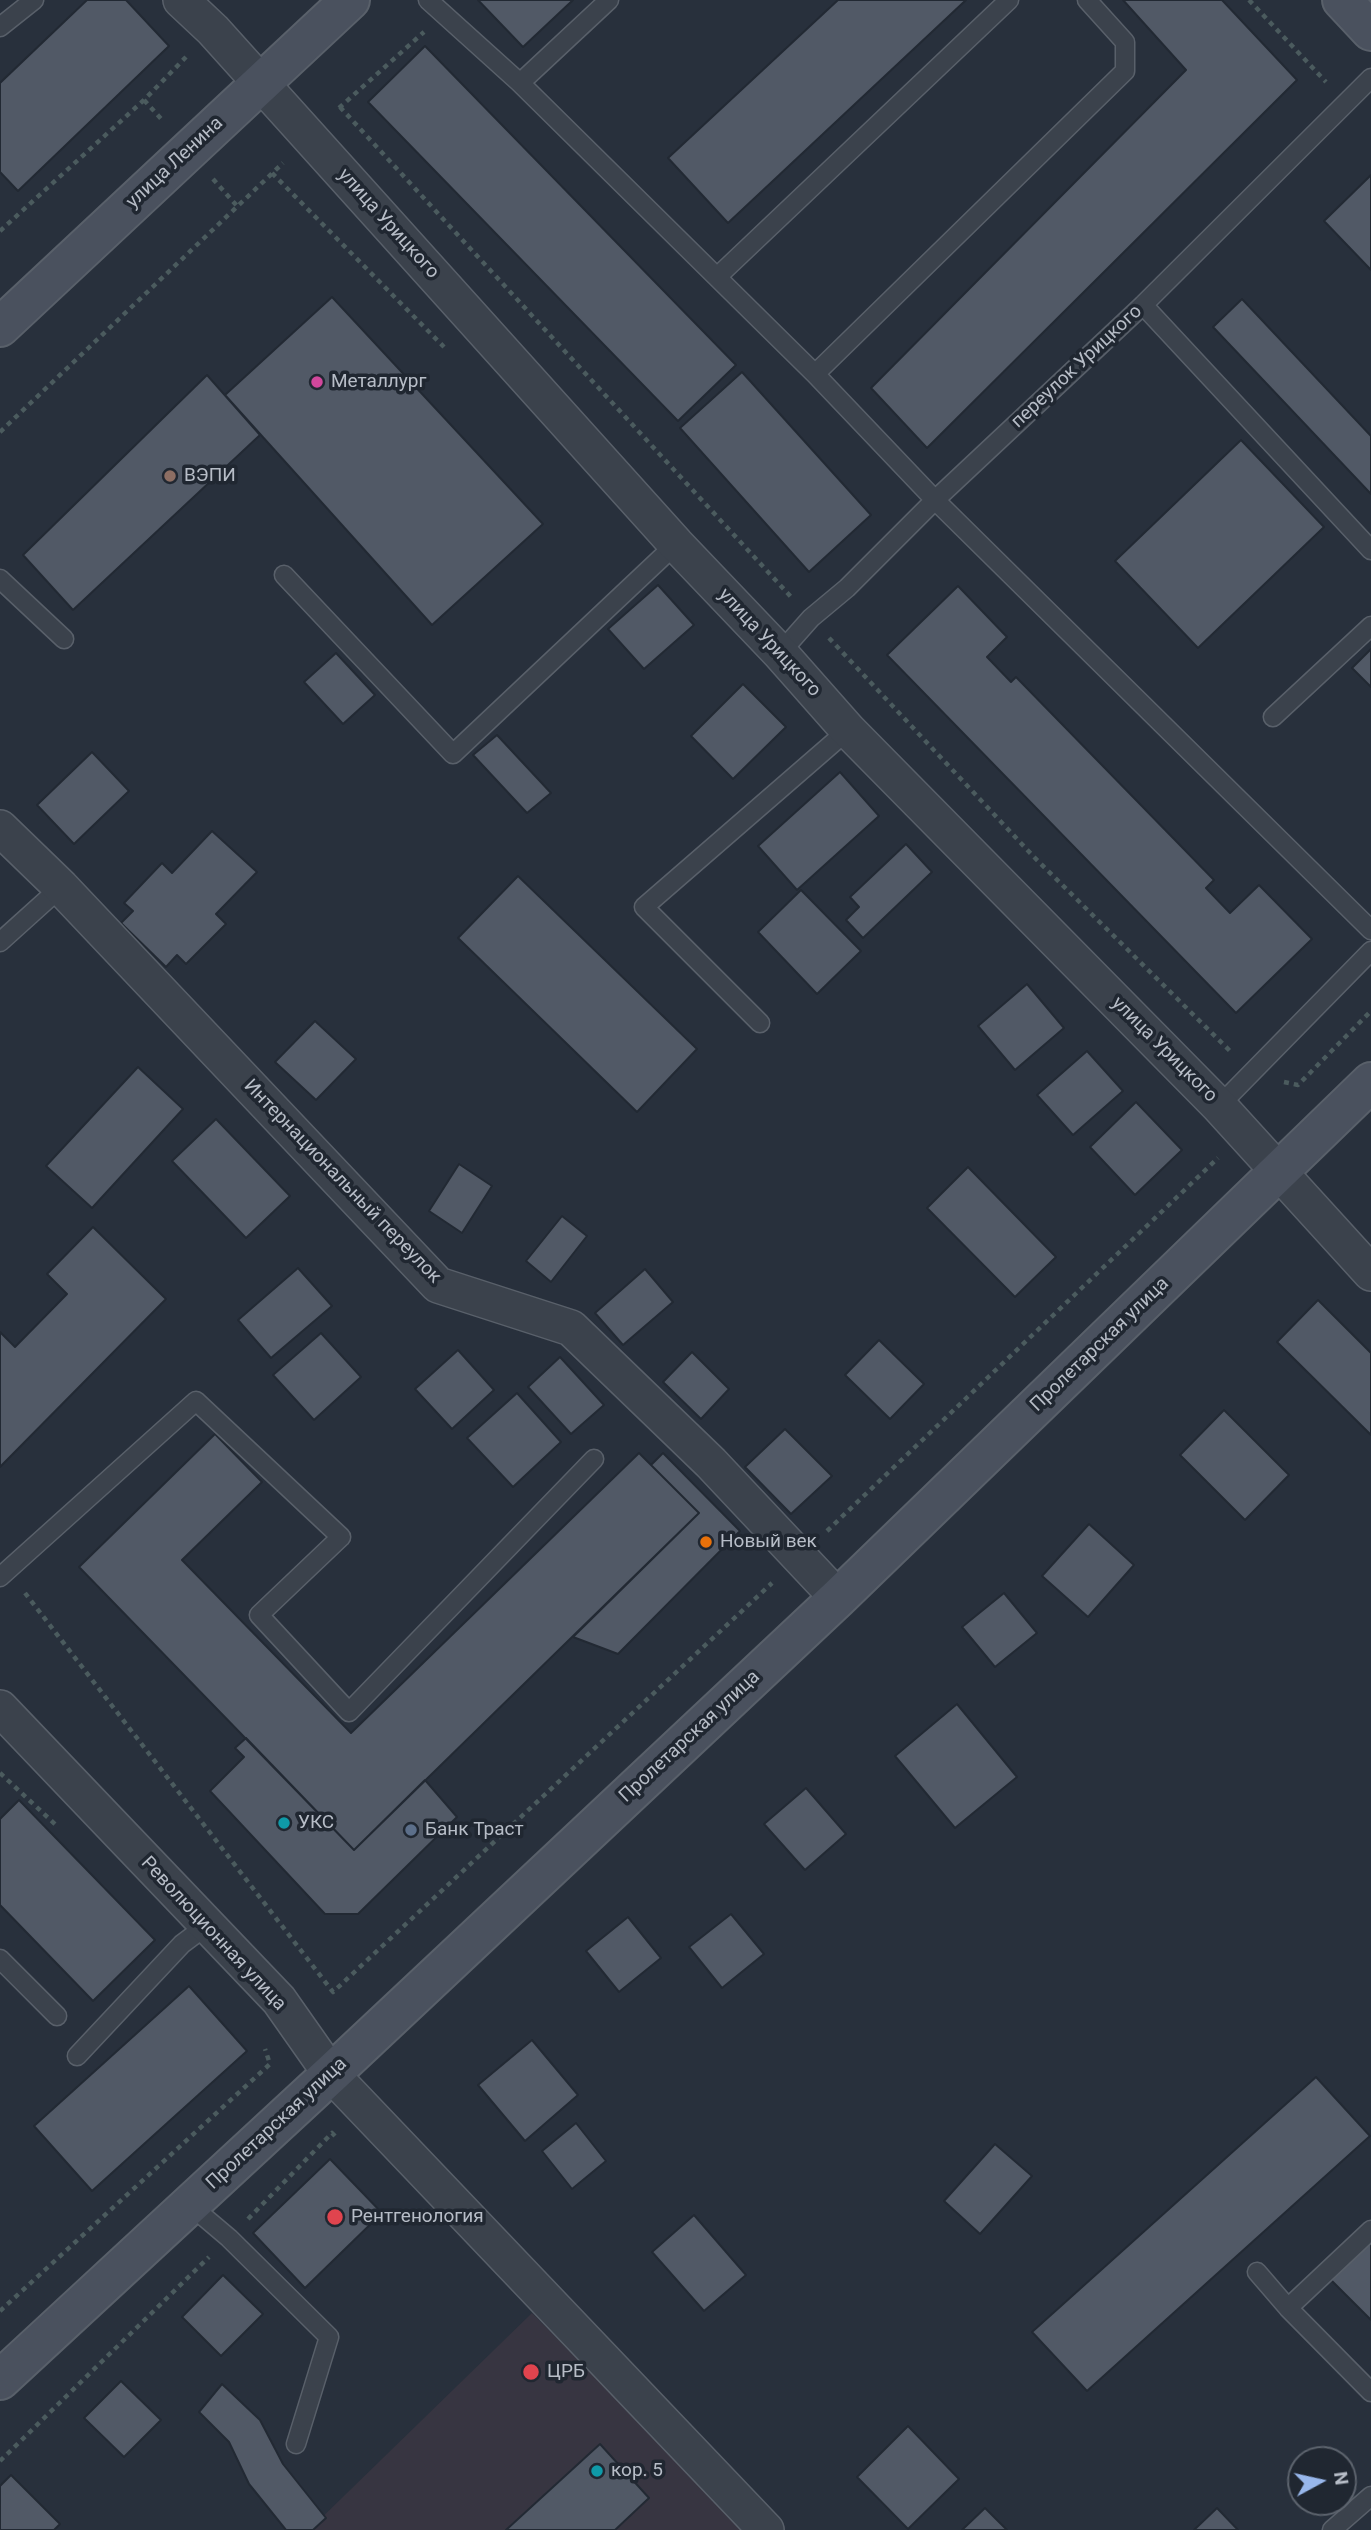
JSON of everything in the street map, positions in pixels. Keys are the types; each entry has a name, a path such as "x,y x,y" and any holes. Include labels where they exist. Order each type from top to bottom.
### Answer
{"main road":[{"name":"улица Ленина","path":"0,327 350,0"},
{"path":"1342,0 1371,31"},
{"name":"Пролетарская улица","path":"0,2381 838,1598 1371,1083"}],"street":[{"name":"улица Урицкого","path":"181,0 213,30 676,544 780,653 848,730 1219,1106 1371,1273"},
{"name":"Интернациональный переулок","path":"0,828 61,887 438,1286 571,1328 711,1463 838,1598"},
{"name":"Революционная улица","path":"5,1724 279,2000 331,2074 766,2530"}],"lane":[{"path":"0,27 34,0"},
{"path":"428,0 520,83 717,277 815,374 935,500 1371,930"},
{"path":"520,83 609,0"},
{"path":"717,277 1009,0"},
{"path":"815,374 1125,71 1125,42 1087,0"},
{"name":"переулок Урицкого","path":"780,653 811,618 847,588 935,500 1143,305 1371,78"},
{"path":"1143,305 1371,550"},
{"path":"284,575 453,754 676,544"},
{"path":"0,579 64,639"},
{"path":"1273,717 1371,626"},
{"path":"760,1023 644,907 848,730"},
{"path":"0,942 61,887"},
{"path":"1219,1106 1371,951"},
{"path":"4,1574 196,1401 341,1536 259,1615 349,1712 594,1459"},
{"path":"76,2056 182,1944 206,1926"},
{"path":"0,1959 57,2016"},
{"path":"190,2205 229,2238 328,2337 296,2444"},
{"path":"1288,2308 1371,2230"},
{"path":"1257,2272 1288,2308 1371,2392"},
{"path":"1332,2530 1371,2496"}],"path":[{"path":"1249,0 1346,103"},
{"path":"0,432 340,107 443,14"},
{"path":"0,231 144,100 213,30"},
{"path":"340,107 1033,856 1253,1074 1298,1085 1371,1011"},
{"path":"272,173 445,348"},
{"path":"4,1574 334,1992 800,1557 1219,1158 1209,1148"},
{"path":"0,1773 61,1830"},
{"path":"0,2311 270,2064 264,2045"},
{"path":"0,2461 229,2238 332,2133 342,2143"}],"shaded area":[{"name":"ЦРБ","path":"532,2313 746,2530 309,2530"}],"building":[{"path":"87,0 126,0 169,46 18,191 0,172 0,83"},
{"path":"478,0 573,0 523,47"},
{"path":"838,0 966,0 728,223 668,158"},
{"path":"1123,0 1222,0 1297,80 927,448 871,388 1186,70"},
{"path":"425,46 736,365 678,421 368,102"},
{"path":"1371,175 1371,270 1324,221"},
{"path":"332,297 543,524 432,625 225,395"},
{"path":"1242,299 1371,436 1371,494 1213,327"},
{"path":"742,372 871,515 809,572 680,428"},
{"path":"207,375 260,435 73,610 23,555"},
{"path":"1241,440 1324,527 1198,648 1115,561"},
{"path":"658,585 694,625 644,669 608,629"},
{"path":"958,586 1007,637 987,657 1011,682 1016,677 1214,880 1206,888 1230,913 1259,885 1312,939 1236,1013 887,655"},
{"path":"1371,649 1371,687 1352,668"},
{"path":"336,653 375,695 343,724 304,682"},
{"path":"743,684 786,727 733,779 691,736"},
{"path":"497,735 551,793 527,813 473,755"},
{"path":"92,752 129,791 74,844 37,805"},
{"path":"840,772 879,816 797,890 758,846"},
{"path":"212,831 257,872 216,914 226,924 186,964 177,955 166,967 121,923 133,911 124,903 162,863 172,873"},
{"path":"906,844 932,872 863,938 846,920 859,907 850,897"},
{"path":"518,876 697,1049 637,1112 458,938"},
{"path":"801,890 861,951 817,994 758,932"},
{"path":"1027,984 1064,1028 1015,1070 978,1026"},
{"path":"315,1021 356,1059 316,1100 275,1062"},
{"path":"1087,1051 1123,1091 1073,1135 1037,1095"},
{"path":"138,1067 183,1109 92,1208 46,1166"},
{"path":"1136,1102 1182,1150 1135,1195 1090,1147"},
{"path":"216,1119 290,1196 246,1238 172,1161"},
{"path":"459,1164 492,1186 462,1233 429,1211"},
{"path":"968,1167 1056,1257 1015,1297 927,1208"},
{"path":"562,1216 587,1236 551,1282 526,1261"},
{"path":"93,1227 166,1299 0,1467 0,1332 15,1347 67,1294 47,1274"},
{"path":"298,1268 332,1306 271,1358 238,1320"},
{"path":"645,1269 673,1302 623,1345 595,1313"},
{"path":"1318,1300 1371,1353 1371,1435 1277,1342"},
{"path":"321,1333 361,1377 314,1420 273,1375"},
{"path":"879,1340 924,1384 890,1419 845,1375"},
{"path":"458,1350 494,1390 452,1429 415,1389"},
{"path":"692,1352 729,1389 701,1419 663,1382"},
{"path":"560,1357 604,1405 571,1434 528,1387"},
{"path":"517,1393 561,1442 513,1487 467,1438"},
{"path":"1224,1410 1289,1475 1245,1520 1180,1455"},
{"path":"785,1429 832,1476 791,1514 745,1467"},
{"path":"215,1434 262,1482 182,1560 351,1733 639,1453 699,1513 354,1850 79,1567"},
{"path":"663,1453 740,1531 618,1654 573,1637 699,1513 651,1465"},
{"path":"1089,1524 1134,1565 1088,1617 1042,1576"},
{"path":"1004,1593 1037,1633 995,1667 962,1627"},
{"path":"957,1704 1017,1777 955,1828 895,1756"},
{"name":"УКС","path":"246,1738 354,1850 425,1780 457,1817 358,1914 325,1914 210,1791 244,1757 235,1748"},
{"path":"806,1788 846,1834 805,1870 764,1824"},
{"path":"19,1800 155,1940 93,2001 0,1905 0,1819"},
{"path":"731,1914 764,1954 722,1988 689,1947"},
{"path":"628,1917 661,1958 619,1992 586,1951"},
{"path":"189,1986 247,2051 92,2191 34,2126"},
{"path":"532,2040 578,2095 525,2141 478,2085"},
{"path":"1316,2077 1370,2136 1087,2391 1032,2332"},
{"path":"576,2123 606,2161 572,2189 542,2151"},
{"path":"995,2144 1032,2176 980,2234 944,2201"},
{"path":"330,2159 382,2213 305,2288 253,2233"},
{"path":"694,2215 746,2275 704,2311 652,2252"},
{"path":"1371,2240 1371,2320 1331,2280"},
{"path":"223,2275 263,2314 221,2356 182,2317"},
{"path":"121,2381 161,2420 124,2457 84,2418"},
{"path":"222,2384 260,2420 283,2464 326,2518 313,2530 286,2530 249,2484 229,2442 199,2412"},
{"path":"908,2426 959,2479 908,2529 857,2477"},
{"name":"кор. 5","path":"600,2444 649,2498 615,2530 506,2530"},
{"path":"11,2475 60,2524 54,2530 0,2530 0,2486"},
{"path":"985,2508 1007,2530 962,2530"},
{"path":"1217,2508 1238,2530 1194,2530"}],"place":[{"name":"Металлург","path":"317,382"},
{"name":"ВЭПИ","path":"170,476"},
{"name":"Новый век","path":"706,1542"},
{"name":"УКС","path":"284,1823"},
{"name":"Банк Траст","path":"411,1830"},
{"name":"Рентгенология","path":"335,2217"},
{"name":"ЦРБ","path":"531,2372"},
{"name":"кор. 5","path":"597,2471"}]}
